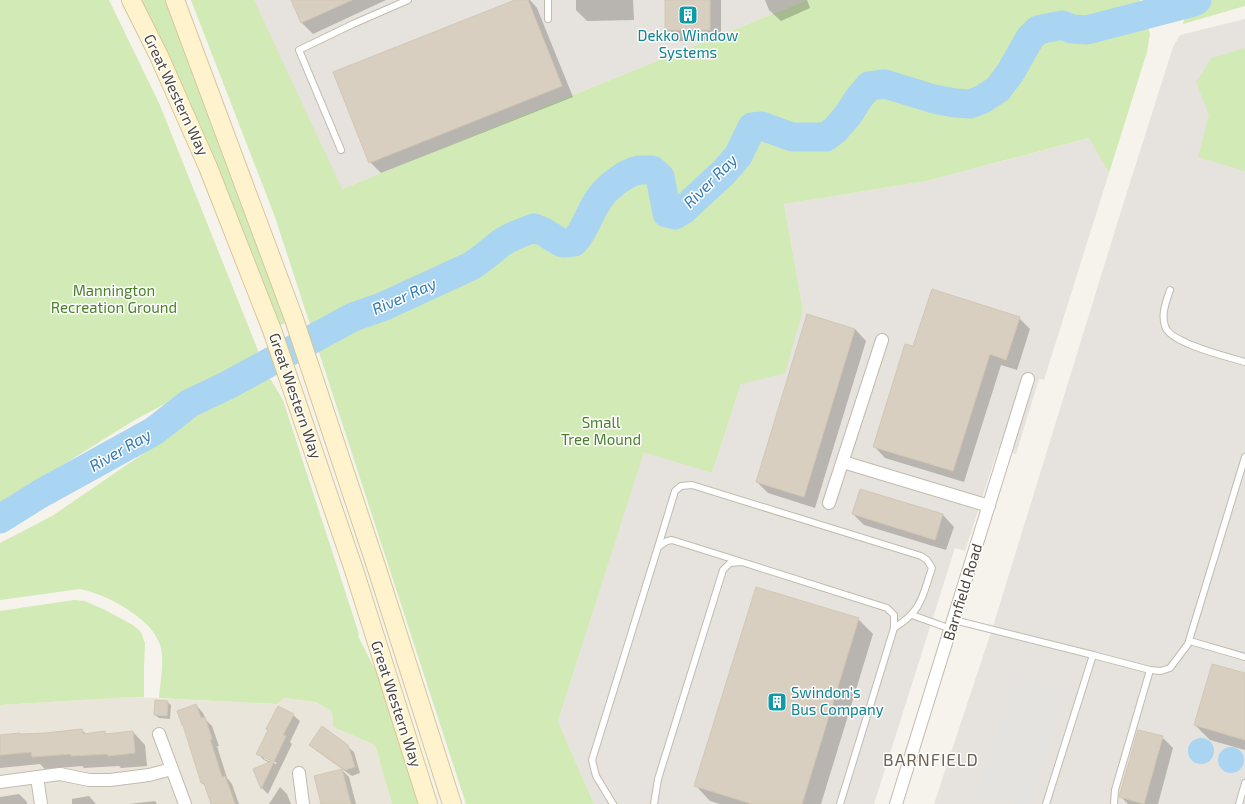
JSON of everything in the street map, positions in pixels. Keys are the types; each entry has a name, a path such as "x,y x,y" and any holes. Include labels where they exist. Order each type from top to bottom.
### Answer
{"main road":[{"name":"Great Western Way","path":"131,0 159,56 206,160 272,330 358,584 428,804"},
{"name":"Great Western Way","path":"175,0 294,320 312,378 378,572 452,804"}],"street":[{"path":"830,503 882,340"},
{"name":"Barnfield Road","path":"896,804 1028,379"},
{"path":"843,462 989,506"},
{"path":"159,734 185,804"},
{"path":"0,782 60,774 89,780 104,780 128,778 172,769"},
{"path":"299,773 303,804"},
{"path":"38,777 41,804"}],"lane":[{"path":"341,150 299,50 408,0"},
{"path":"548,0 548,19"},
{"path":"1170,290 1163,315 1165,328 1173,337 1186,344 1245,362"},
{"path":"912,615 952,625 1093,654 1150,670 1161,672 1170,668 1190,641 1245,457"},
{"path":"613,804 596,776 592,760 675,491 681,486 692,485 921,556 927,560 932,568 920,602 912,615 894,628"},
{"path":"658,547 667,541 672,540 887,608 894,615 894,628 840,804"},
{"path":"654,804 658,778 723,570 730,563 742,562"},
{"path":"1190,641 1245,658"},
{"path":"1046,804 1093,654"},
{"path":"1114,804 1115,790 1150,670"},
{"path":"1239,804 1245,783"}],"shaded area":[{"path":"191,0 807,0 342,189"},
{"path":"1245,19 1245,804 934,804 994,623 1173,47 1180,35"},
{"path":"1090,138 1109,173 1044,380 1039,379 1016,454 998,449 965,551 955,548 874,804 594,804 558,721 644,451 712,473 741,384 803,310 784,204 927,181"},
{"path":"1016,677 1065,693 1030,804 1017,804 979,792"},
{"path":"133,697 277,704 284,698 314,702 332,711 333,727 375,745 392,804 0,804 0,705"}],"green space":[{"name":"Mannington Recreation Ground","path":"0,0 109,0 159,103 259,353 133,421 0,504"},
{"path":"141,0 165,0 286,323 280,325 215,161"},
{"name":"Small Tree Mound","path":"191,0 254,0 342,189 807,0 1140,0 1150,34 1147,52 1109,173 1089,138 927,181 784,204 803,310 785,373 741,384 712,473 644,452 558,721 594,804 466,804 275,217"},
{"path":"1151,0 1187,0 1155,10"},
{"path":"1202,0 1245,0 1245,6 1183,24 1185,17"},
{"path":"1245,48 1245,171 1198,157 1209,115 1196,82 1212,58"},
{"path":"263,374 271,380 283,400 359,638 381,681 418,804 392,804 375,745 333,727 332,711 315,702 284,698 277,704 159,698 162,664 160,645 148,626 127,609 115,602 80,589 0,600 0,543 52,516 169,436 230,392"},
{"path":"74,600 85,601 105,610 133,625 141,632 145,643 144,697 0,705 0,611"}],"water":[{"path":"1201,738 1210,742 1214,751 1210,760 1201,764 1192,760 1188,751 1192,742"},
{"path":"1231,747 1240,751 1244,760 1240,769 1231,773 1222,769 1218,760 1222,751"}],"building":[{"path":"291,0 352,0 301,23"},
{"path":"515,0 528,0 562,86 369,163 333,72"},
{"name":"Dekko Window Systems","path":"665,0 710,0 710,30 665,30"},
{"path":"932,289 1020,317 1006,360 990,354 953,471 873,447 905,344 913,346"},
{"path":"807,314 855,329 804,497 756,482"},
{"path":"860,489 943,514 935,540 852,514"},
{"name":"Swindon's Bus Company","path":"756,587 859,618 802,804 752,804 694,786"},
{"path":"1212,664 1245,673 1245,740 1194,725"},
{"path":"155,700 168,701 167,716 154,715"},
{"path":"196,704 201,718 205,717 222,777 225,776 235,804 211,804 204,783 201,783 183,725 177,711"},
{"path":"278,706 294,714 283,735 286,736 261,789 253,769 272,761 256,754 268,730 266,729"},
{"path":"322,726 348,745 355,767 345,770 309,745"},
{"path":"82,729 83,734 105,731 105,734 133,731 135,753 108,756 108,754 71,756 71,754 32,757 31,752 0,755 0,735 45,733"},
{"path":"1138,730 1163,736 1144,804 1119,797"},
{"path":"342,769 351,804 321,804 314,776"}],"waterway":[{"name":"River Ray","path":"0,519 40,494 154,431 190,403 226,386 353,317 382,307 471,266 501,243 513,236 534,228 562,243 574,242 582,232 602,194 628,174 639,170 652,170 660,177 667,213 675,215 683,210 724,172 738,156 752,127 762,126 792,137 826,137 835,130 848,115 869,86 885,84 934,99 970,104 983,99 998,89 1010,73 1030,38 1038,30 1062,25 1072,29 1087,30 1197,0"}],"place":[{"name":"Dekko Window Systems","path":"688,15"},
{"name":"Swindon's Bus Company","path":"777,702"}],"district":[{"name":"BARNFIELD","path":"931,760"}]}
